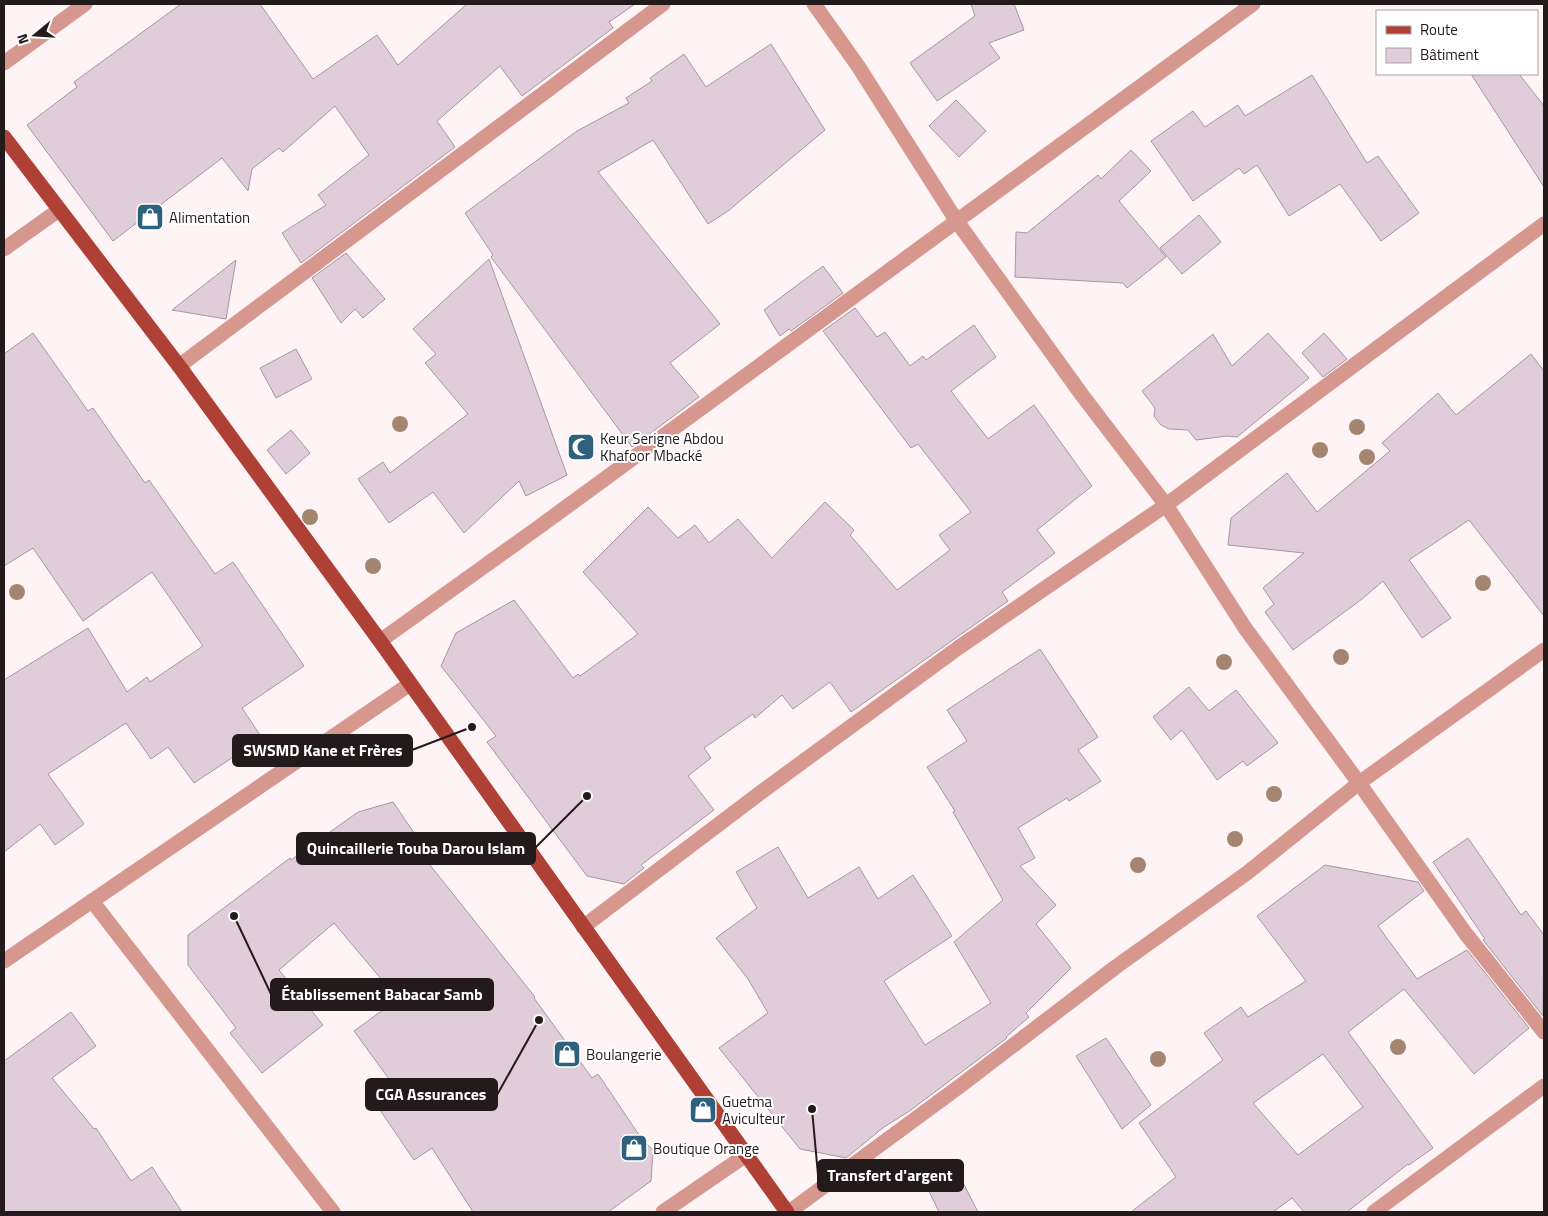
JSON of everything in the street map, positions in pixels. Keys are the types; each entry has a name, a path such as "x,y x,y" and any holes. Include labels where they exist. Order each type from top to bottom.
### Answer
{"main road":[{"path":"4,138 179,366 380,641 788,1212"}],"street":[{"path":"4,63 85,4"},
{"path":"179,366 663,4"},
{"path":"814,4 858,66 956,220 1082,395 1166,505 1245,628 1359,782 1466,934 1544,1032"},
{"path":"380,641 643,451 1253,4"},
{"path":"4,249 59,210"},
{"path":"584,926 760,793 958,648 1166,505 1544,224"},
{"path":"788,1212 960,1086 1117,966 1247,873 1359,782 1544,650"},
{"path":"4,961 410,684"},
{"path":"92,901 333,1212"},
{"path":"1374,1212 1544,1086"},
{"path":"663,1212 746,1155"}],"building":[{"path":"181,4 260,4 313,79 377,35 398,65 467,4 635,4 609,22 613,28 522,96 500,66 437,121 455,147 301,263 282,233 326,205 318,195 369,155 335,106 283,152 279,148 252,169 248,191 222,158 113,241 27,125 77,87 74,82"},
{"path":"971,4 1014,4 1024,30 989,43 1000,58 937,101 910,63 975,16"},
{"path":"771,44 825,130 728,211 708,224 653,140 598,172 720,324 670,363 699,397 632,447 491,257 493,255 465,213 577,131 629,103 626,98 652,81 650,78 684,54 706,87"},
{"path":"1312,75 1367,163 1378,156 1419,213 1381,241 1340,184 1289,216 1257,165 1244,174 1239,168 1193,201 1151,141 1193,111 1205,127 1238,105 1245,116"},
{"path":"1472,75 1520,75 1544,106 1544,187"},
{"path":"956,100 986,131 959,157 929,126"},
{"path":"1131,150 1151,171 1119,201 1166,257 1127,288 1123,283 1015,277 1016,232 1027,233 1098,175 1101,179"},
{"path":"1199,215 1221,242 1182,274 1160,248"},
{"path":"346,253 385,299 363,318 355,309 341,323 312,278"},
{"path":"489,259 567,475 526,496 519,481 464,533 433,492 389,523 358,479 383,462 390,473 468,414 425,363 436,354 413,329"},
{"path":"236,260 226,319 172,310"},
{"path":"823,266 843,293 791,331 789,329 780,336 764,310"},
{"path":"855,308 877,337 885,332 910,366 923,356 926,360 974,325 996,357 951,391 988,439 1034,405 1092,486 1037,530 1055,553 1002,592 1008,601 851,712 830,682 793,709 782,695 755,718 753,714 704,748 711,758 688,776 714,810 641,865 644,868 624,884 587,876 487,742 496,736 441,666 456,633 514,600 573,678 578,674 580,676 638,634 583,572 648,507 678,538 695,525 709,543 738,519 772,558 825,502 854,530 850,535 897,590 950,550 939,535 971,512 918,444 911,448 823,331"},
{"path":"33,333 88,411 93,408 145,483 149,480 215,574 233,562 304,666 242,708 262,738 194,783 168,747 151,759 126,723 48,774 84,824 55,845 40,824 4,852 4,680 88,628 127,692 147,677 150,682 203,646 152,572 83,621 33,548 4,566 4,354"},
{"path":"1268,333 1309,378 1237,437 1227,436 1196,440 1188,430 1169,429 1161,425 1154,416 1155,408 1142,391 1213,334 1232,366"},
{"path":"1324,333 1347,359 1323,377 1302,353"},
{"path":"296,349 312,379 276,398 260,368"},
{"path":"1531,354 1544,371 1544,616 1469,520 1409,560 1451,618 1422,638 1383,581 1362,599 1293,650 1265,612 1274,604 1263,588 1304,553 1228,545 1231,518 1287,473 1317,512 1390,451 1382,443 1438,393 1456,415"},
{"path":"291,430 310,453 286,474 267,450"},
{"path":"1040,649 1098,737 1078,750 1101,781 1069,801 1067,798 1018,828 1035,858 1020,866 1056,905 1036,924 1071,968 1026,1013 1029,1017 1007,1038 908,1112 884,1127 846,1158 800,1149 719,1048 768,1013 748,979 716,938 757,908 736,872 778,847 808,898 859,867 878,899 913,875 952,936 884,981 925,1045 991,1003 954,942 1003,900 953,812 955,811 927,767 967,741 947,710"},
{"path":"1189,687 1209,711 1236,690 1278,743 1247,766 1243,761 1217,780 1182,730 1171,740 1153,717"},
{"path":"393,802 423,846 418,850 535,997 592,1078 598,1074 637,1132 653,1151 651,1181 608,1212 473,1212 432,1148 414,1160 376,1104 397,1090 354,1031 398,999 334,923 279,970 323,1025 262,1073 230,1033 236,1028 188,965 188,935 290,858 291,860 358,812"},
{"path":"1468,838 1521,915 1526,911 1544,935 1543,1016 1483,940 1485,939 1433,862"},
{"path":"1325,865 1418,882 1424,891 1378,926 1417,979 1467,950 1529,1028 1474,1074 1404,989 1348,1032 1433,1148 1408,1164 1347,1212 1304,1212 1292,1198 1273,1212 1131,1212 1176,1177 1139,1123 1223,1060 1204,1033 1241,1007 1248,1017 1306,981 1257,916","holes":["1323,1054 1363,1107 1298,1155 1253,1103"]},
{"path":"71,1012 96,1046 52,1078 94,1129 96,1128 131,1181 152,1167 182,1212 4,1212 4,1061"},
{"path":"1106,1038 1151,1105 1122,1129 1076,1056"},
{"path":"954,1165 978,1212 939,1212 924,1181"}],"place":[{"name":"Alimentation","path":"150,217"},
{"name":"Keur Serigne Abdou Khafoor Mbacké","path":"581,447"},
{"name":"SWSMD Kane et Frères","path":"472,727"},
{"name":"Quincaillerie Touba Darou Islam","path":"587,796"},
{"name":"Établissement Babacar Samb","path":"234,916"},
{"name":"CGA Assurances","path":"539,1020"},
{"name":"Boulangerie","path":"567,1054"},
{"name":"Transfert d'argent","path":"812,1109"},
{"name":"Guetma Aviculteur","path":"703,1110"},
{"name":"Boutique Orange","path":"634,1148"}]}
